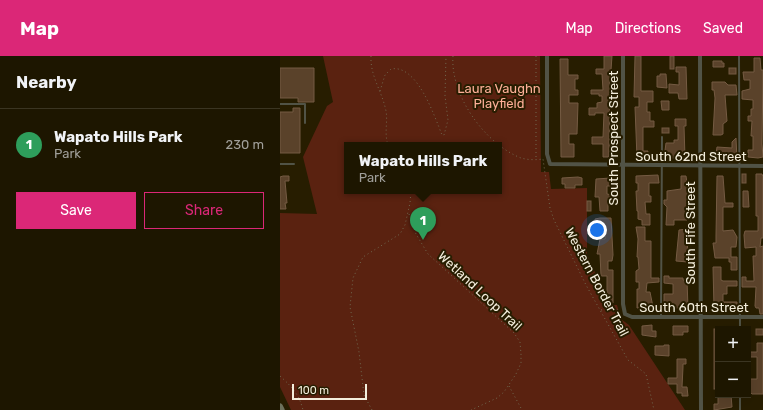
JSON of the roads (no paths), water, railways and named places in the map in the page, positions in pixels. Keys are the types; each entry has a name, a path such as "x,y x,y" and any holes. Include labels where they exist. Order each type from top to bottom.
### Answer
{"main road":[{"path":"280,406 282,410"}],"street":[{"name":"South 62nd Street","path":"547,56 548,163 557,166 763,166"},
{"name":"South Prospect Street","path":"623,56 625,313"},
{"name":"South Fife Street","path":"700,56 701,410"},
{"name":"South 60th Street","path":"625,313 630,317 763,317"}],"lane":[{"path":"739,56 740,326"},
{"path":"280,104 305,104 305,123"},
{"path":"661,317 662,137"},
{"path":"280,164 294,164"},
{"path":"740,398 740,410"}],"place":[{"name":"Wapato Hills Park","path":"423,240"}],"park label":[{"name":"Laura Vaughn Playfield","path":"499,96"}]}
